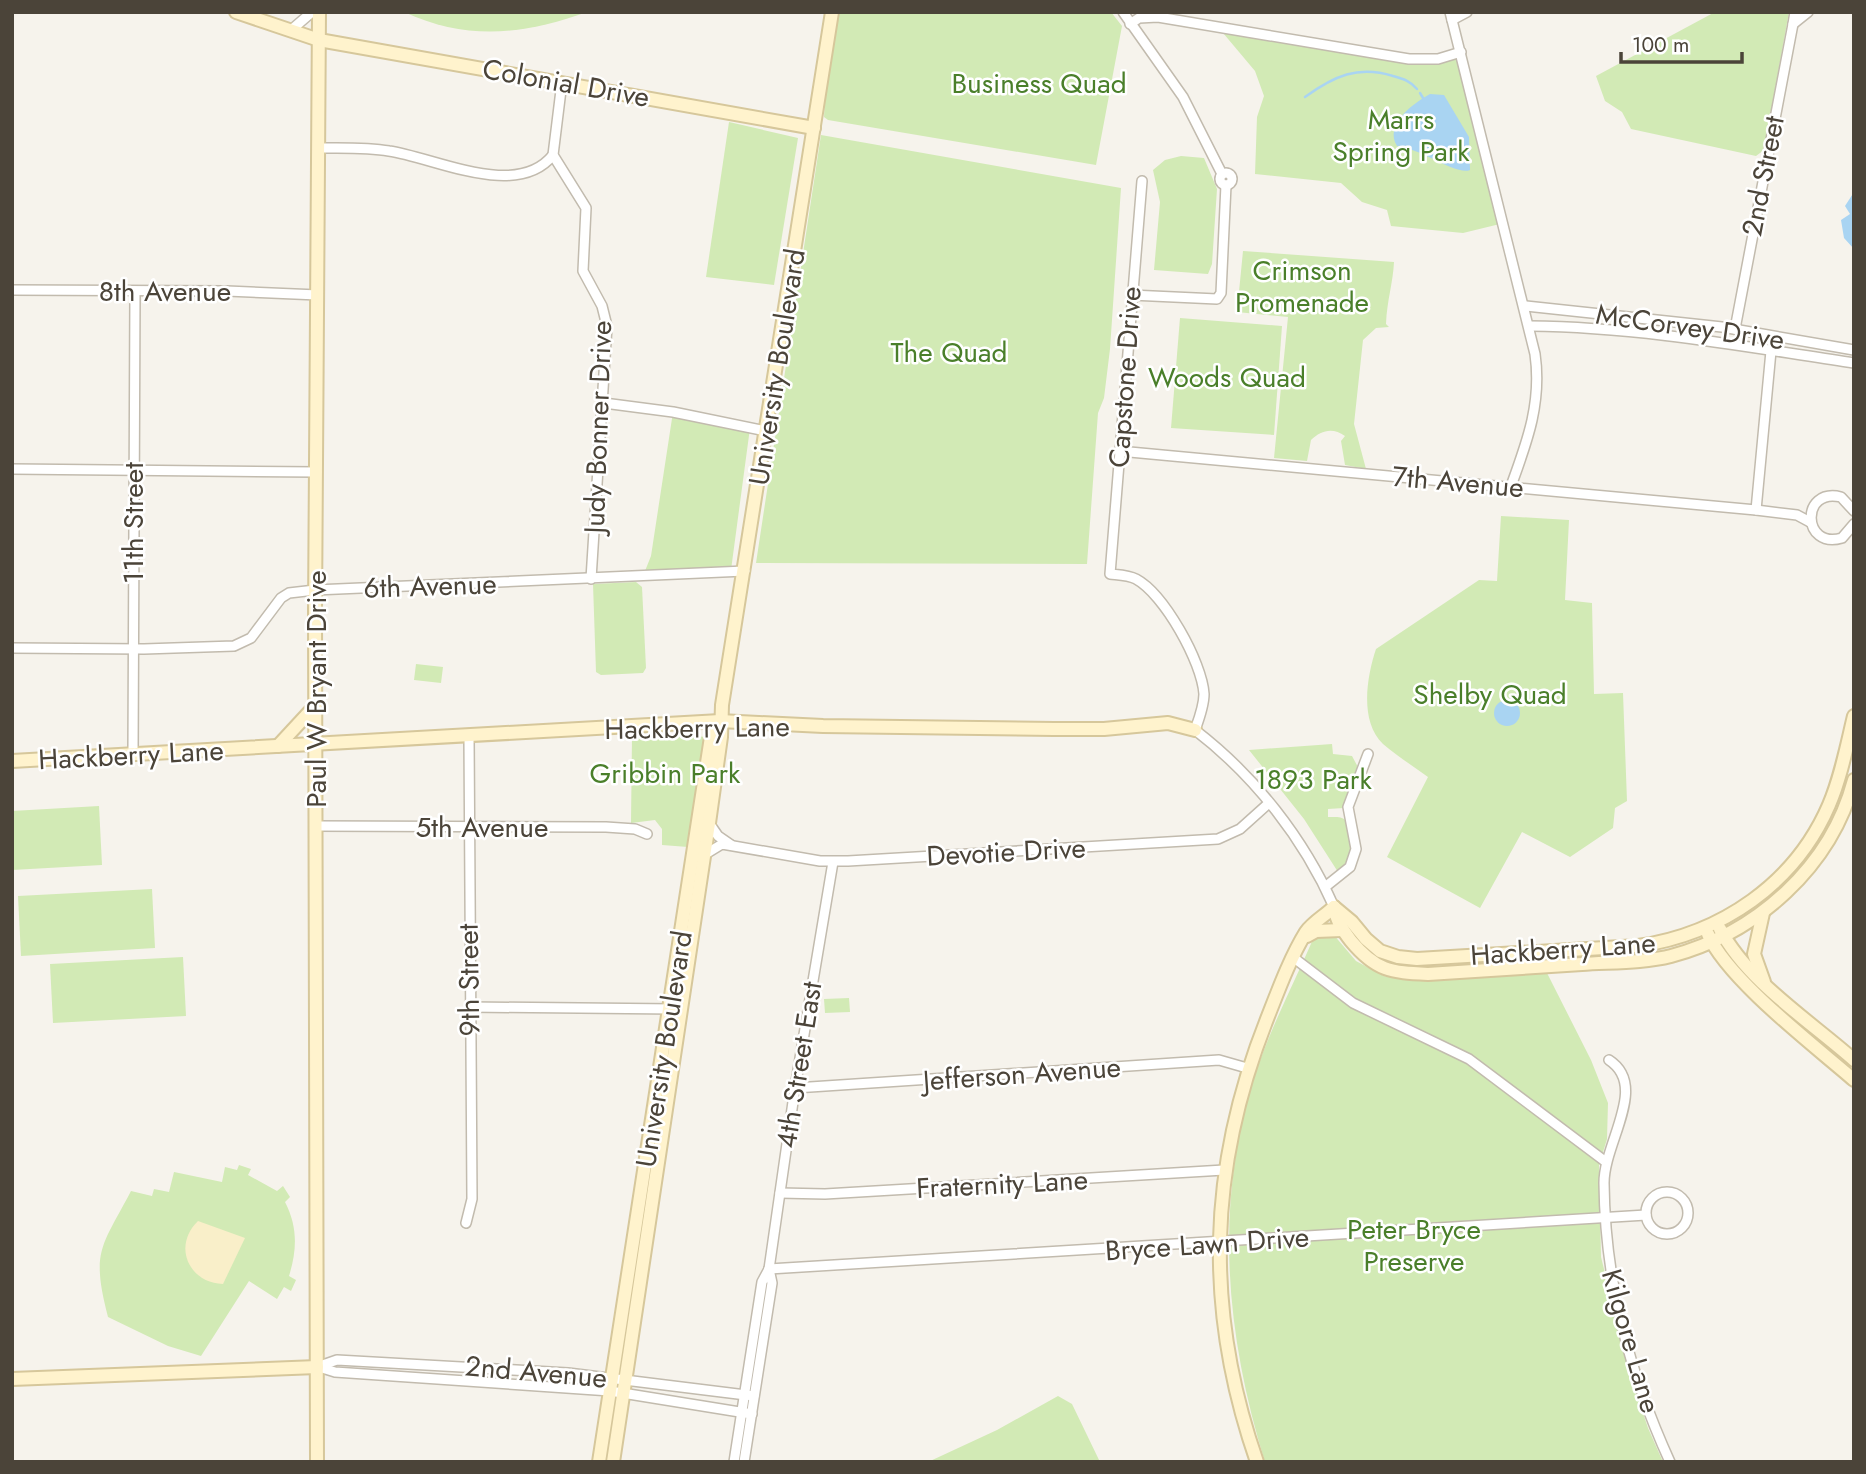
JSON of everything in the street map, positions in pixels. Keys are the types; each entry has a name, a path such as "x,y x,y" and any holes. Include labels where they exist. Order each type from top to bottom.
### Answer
{"main road":[{"name":"Colonial Drive","path":"236,12 319,40 814,128"},
{"name":"Paul W Bryant Drive","path":"317,1462 315,590 319,12"},
{"name":"University Boulevard","path":"675,1009 704,855 721,737 720,721 832,12"},
{"path":"278,747 315,706"},
{"name":"Hackberry Lane","path":"1334,908 1342,930 1368,961 1382,968 1428,974 1635,961 1672,956 1754,900 1779,878 1807,845 1829,805 1854,716"},
{"name":"University Boulevard","path":"618,1386 675,1009 711,737 720,721"},
{"name":"Hackberry Lane","path":"12,761 720,721 823,726 1048,729 1104,729 1167,723 1195,730"},
{"path":"1723,935 1763,913 1812,864 1839,819 1854,780"},
{"name":"Hackberry Lane","path":"1334,908 1380,951 1417,959 1638,946 1711,930"},
{"path":"1257,1462 1239,1399 1224,1322 1219,1243 1224,1170 1231,1127 1247,1068 1307,930 1334,908"},
{"path":"1763,913 1754,954 1766,985"},
{"path":"1304,938 1316,931 1342,930"},
{"path":"1711,930 1723,935 1741,964 1854,1060"},
{"path":"1711,930 1747,985 1854,1080"},
{"name":"2nd Avenue","path":"12,1379 317,1367"},
{"path":"599,1462 618,1386"},
{"path":"613,1462 618,1386"}],"street":[{"path":"290,31 312,12"},
{"path":"1123,12 1183,97 1223,174 1228,174 1232,179 1226,185 1221,293 1213,300 1131,295"},
{"path":"1467,12 1451,16 1526,306 1537,366 1537,394 1532,429 1511,486"},
{"name":"2nd Street","path":"1735,329 1795,12"},
{"path":"1793,24 1808,12"},
{"path":"1130,24 1139,18 1158,17 1409,59 1438,59 1461,52"},
{"path":"319,148 386,150 481,173 514,177 538,169 553,155 562,82"},
{"name":"Judy Bonner Drive","path":"553,155 586,208 582,264 585,276 602,306 607,326 591,579"},
{"name":"Capstone Drive","path":"1142,181 1110,574 1132,577 1154,593 1189,648 1204,691 1195,730"},
{"name":"8th Avenue","path":"12,290 293,292 318,295"},
{"name":"11th Street","path":"133,756 135,291"},
{"name":"McCorvey Drive","path":"1526,306 1735,329 1854,350"},
{"path":"1599,330 1600,314"},
{"name":"McCorvey Drive","path":"1530,327 1599,330 1720,343 1854,363"},
{"path":"1720,343 1735,329"},
{"path":"1756,510 1771,351 1778,346 1798,342"},
{"path":"604,404 673,412 766,431"},
{"name":"7th Avenue","path":"1119,451 1797,514 1811,509 1820,499 1833,495 1847,500 1854,512"},
{"path":"12,469 317,472"},
{"path":"1810,522 1811,509"},
{"name":"7th Avenue","path":"1797,514 1810,522 1819,537 1835,541 1848,534 1854,524"},
{"name":"6th Avenue","path":"12,648 224,647 243,643 258,630 281,598 289,593 315,590 745,571"},
{"name":"Hackberry Lane","path":"1195,730 1236,763 1269,803 1314,864 1334,908"},
{"name":"9th Street","path":"466,1223 472,1199 469,737"},
{"path":"1325,887 1350,867 1356,849 1348,807 1368,754"},
{"name":"Devotie Drive","path":"704,855 722,844 833,862 1218,839 1240,830 1269,803"},
{"path":"709,823 718,836 732,846"},
{"name":"5th Avenue","path":"316,826 606,827 635,829 647,834"},
{"name":"4th Street East","path":"734,1462 762,1282 769,1269 795,1088 833,862"},
{"path":"1294,957 1353,1003 1469,1059 1606,1161"},
{"path":"470,1007 675,1009"},
{"name":"Jefferson Avenue","path":"795,1088 1228,1060 1247,1068"},
{"name":"Kilgore Lane","path":"1609,1060 1623,1075 1628,1095 1606,1161 1607,1258 1618,1314 1658,1435 1670,1462"},
{"name":"Fraternity Lane","path":"780,1193 825,1194 1224,1170"},
{"path":"1661,1193 1680,1198 1687,1210 1680,1229 1667,1234 1651,1227 1646,1215 1649,1202 1661,1193"},
{"name":"Bryce Lawn Drive","path":"769,1269 1646,1215"},
{"name":"4th Street East","path":"744,1462 772,1283 769,1269"},
{"name":"2nd Avenue","path":"317,1367 337,1360 399,1362 618,1386 752,1414"},
{"name":"2nd Avenue","path":"317,1367 334,1372 618,1386 754,1396"}],"green space":[{"path":"404,12 587,12 540,26 495,32 450,27"},
{"name":"Business Quad","path":"838,12 1111,12 1122,26 1096,165 828,120 824,117 826,78"},
{"path":"1715,12 1789,12 1764,150 1756,156 1631,129 1622,112 1605,101 1596,76"},
{"name":"Marrs Spring Park","path":"1218,27 1409,59 1461,52 1504,223 1463,233 1391,226 1387,210 1362,202 1341,183 1255,174 1257,117 1264,96 1255,71"},
{"path":"729,122 798,138 774,285 706,277"},
{"name":"The Quad","path":"821,135 1121,188 1110,349 1104,398 1098,413 1087,564 756,563"},
{"path":"1181,156 1204,158 1217,189 1212,264 1208,274 1154,270 1160,202 1153,170 1165,160"},
{"name":"Crimson Promenade","path":"1243,251 1394,262 1386,324 1389,327 1376,328 1363,340 1354,424 1366,469 1345,465 1341,441 1345,436 1332,431 1323,432 1311,440 1307,461 1274,458 1288,317 1237,312"},
{"name":"Woods Quad","path":"1180,318 1282,326 1274,435 1171,428"},
{"path":"673,412 750,428 731,570 643,576 651,556"},
{"name":"Shelby Quad","path":"1501,516 1569,520 1565,600 1592,603 1594,694 1623,693 1627,801 1615,808 1613,828 1570,857 1522,832 1480,908 1387,857 1428,777 1383,744 1375,734 1367,698 1376,649 1479,580 1497,581"},
{"path":"636,582 642,587 646,668 643,673 601,675 596,672 593,584"},
{"path":"416,664 443,667 441,683 414,680"},
{"name":"Gribbin Park","path":"632,737 705,737 688,847 662,845 662,829 655,820 631,823"},
{"name":"1893 Park","path":"1332,744 1333,754 1352,756 1359,769 1344,808 1328,809 1328,817 1344,819 1351,832 1349,854 1338,872 1304,819 1249,750"},
{"path":"99,806 102,865 12,870 12,811"},
{"path":"152,889 155,948 21,956 18,896"},
{"name":"Peter Bryce Preserve","path":"1333,934 1356,961 1384,976 1406,980 1547,973 1591,1060 1608,1103 1607,1139 1599,1165 1601,1257 1630,1374 1648,1428 1663,1462 1265,1462 1251,1413 1233,1315 1230,1216 1234,1167 1243,1118 1270,1036 1314,937"},
{"path":"183,957 186,1016 53,1023 50,964"},
{"path":"849,998 850,1012 825,1013 824,999"},
{"path":"239,1165 251,1169 248,1175 277,1191 283,1186 290,1197 285,1202 295,1239 289,1276 296,1280 291,1291 284,1287 277,1299 249,1281 201,1356 168,1346 108,1317 100,1277 102,1251 112,1225 131,1191 152,1196 154,1189 169,1192 174,1172 222,1182 225,1167 237,1170"},
{"path":"1058,1396 1072,1404 1100,1462 928,1462 997,1430"}],"sand":[{"path":"198,1221 245,1238 223,1284 201,1277 188,1261 186,1241"}],"water":[{"path":"1430,94 1444,95 1469,137 1470,170 1456,169 1416,151 1397,146 1394,130 1397,123 1408,109"},
{"path":"1854,192 1854,249 1844,238 1841,220 1850,214 1845,206"},
{"path":"1507,700 1516,704 1520,713 1516,722 1507,726 1498,722 1494,713 1498,704"}],"waterway":[{"path":"1305,97 1336,78 1357,72 1397,77 1417,89"},
{"path":"1420,93 1423,98"}]}
